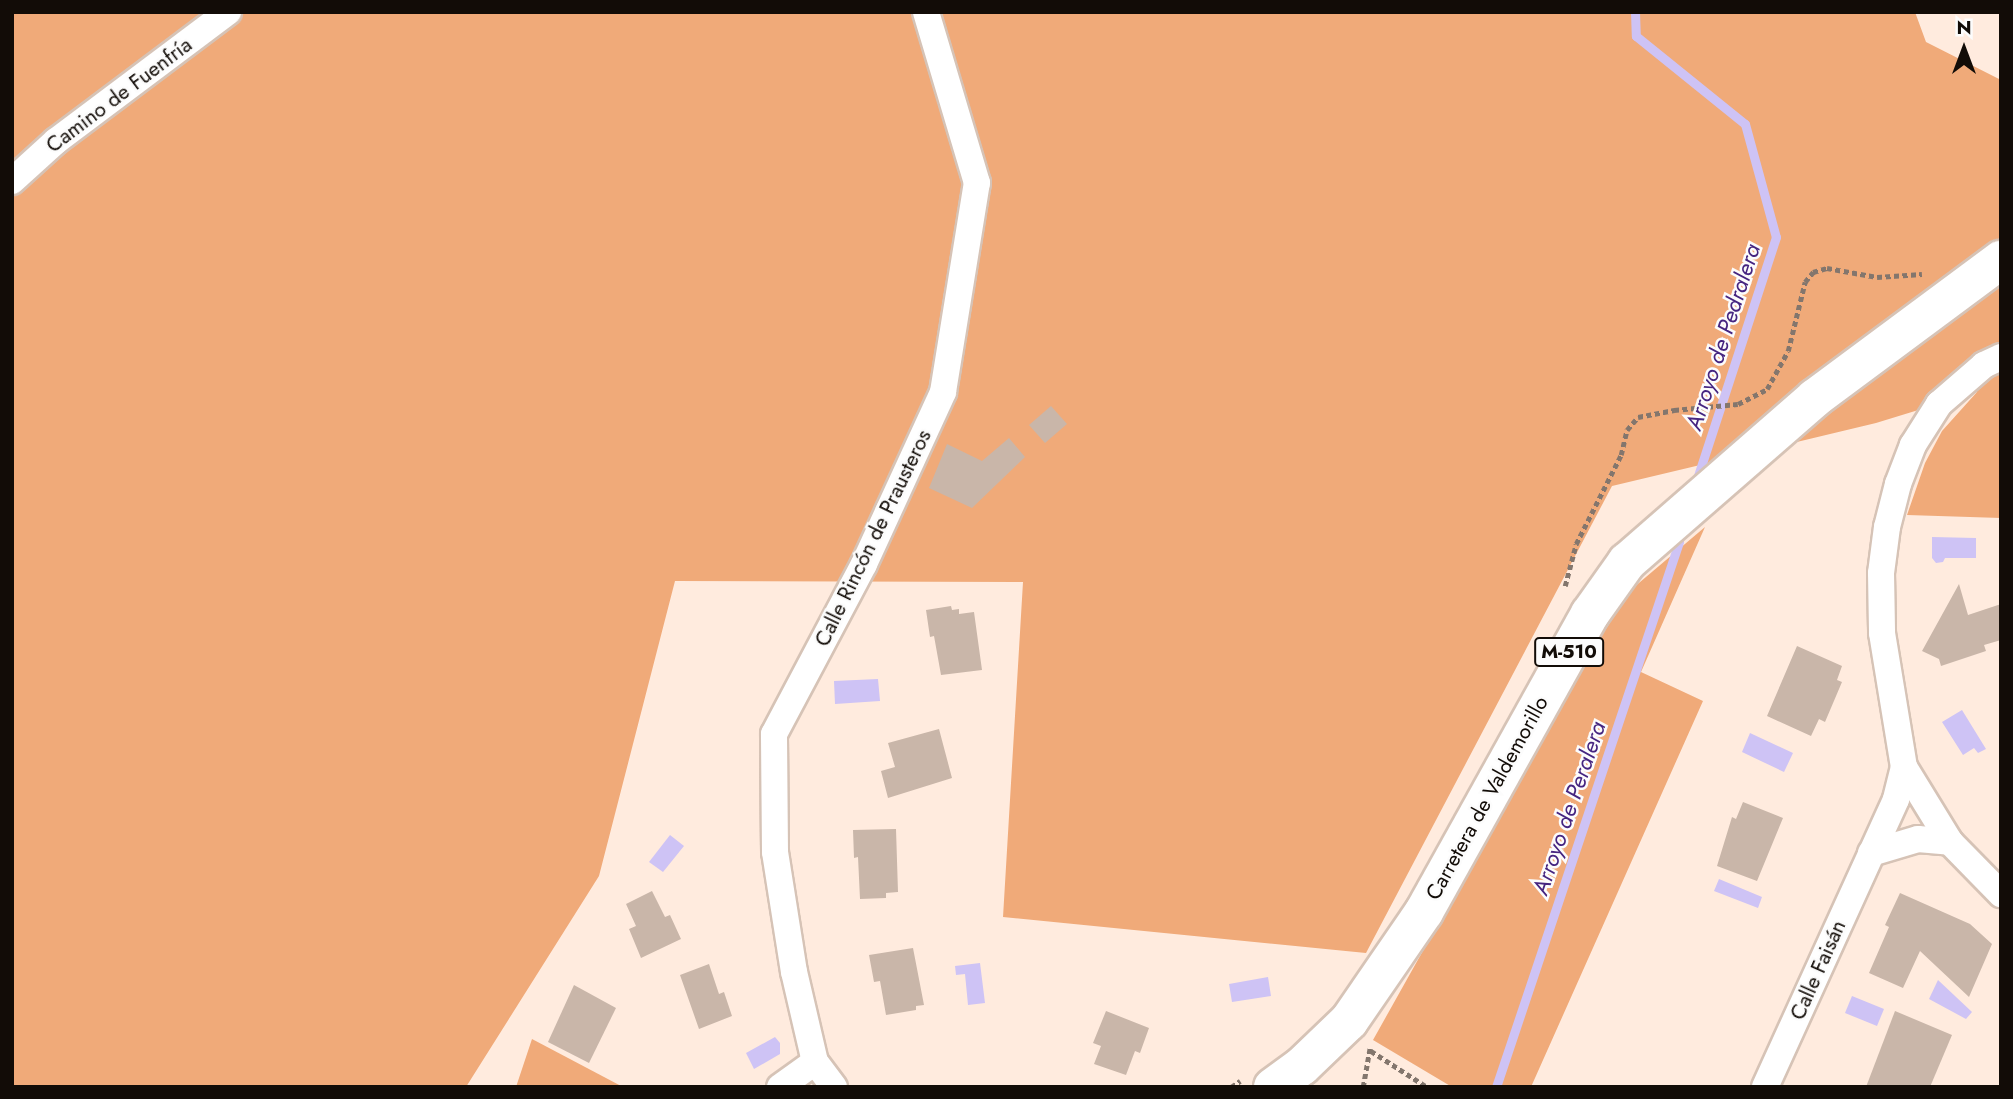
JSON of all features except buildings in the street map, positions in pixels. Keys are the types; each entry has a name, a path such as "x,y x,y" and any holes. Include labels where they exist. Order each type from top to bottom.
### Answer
{"main road":[{"name":"Carretera de Valdemorillo","path":"1273,1087 1302,1066 1349,1021 1424,912 1590,614 1626,562 1944,282 2001,260"},
{"name":"Carretera de Valdemorillo","path":"1944,282 2001,279"}],"street":[{"name":"Camino de Fuenfría","path":"12,181 56,141 228,12"},
{"name":"Calle Rincón de Prausteros","path":"834,1087 815,1062 794,972 775,852 774,734 864,564 943,392 976,183 926,12"},
{"path":"2001,358 1984,365 1938,404 1913,445 1898,484 1887,527 1881,573 1882,633 1904,767 1950,842 2001,894"},
{"name":"Calle Faisán","path":"1765,1087 1896,799 1904,767"},
{"path":"1871,853 1919,839 1950,842"},
{"path":"780,1087 815,1062"}],"path":[{"path":"1699,409 1738,404 1767,389 1788,351 1805,282 1813,272 1827,268 1877,277 1912,276 1944,282"},
{"path":"1371,1051 1427,1087"}],"shaded area":[{"path":"12,12 1915,12 1926,42 2001,80 2001,518 1907,515 1925,463 1942,431 1977,392 1876,423 1612,486 1366,953 1003,917 1023,582 675,581 599,876 466,1087 12,1087"},
{"path":"1705,527 1641,672 1703,701 1531,1087 1452,1087 1373,1040 1620,599"},
{"path":"1932,537 1976,538 1976,558 1945,558 1943,562 1936,563 1932,558"},
{"path":"878,679 880,701 835,704 834,681"},
{"path":"1962,710 1986,749 1978,753 1974,748 1963,755 1942,722"},
{"path":"1750,733 1793,753 1784,772 1742,752"},
{"path":"670,835 684,846 663,872 649,862"},
{"path":"1719,879 1762,897 1758,908 1714,891"},
{"path":"980,963 985,1003 968,1005 965,974 956,975 955,966"},
{"path":"1268,977 1271,996 1232,1002 1229,984"},
{"path":"1938,980 1972,1012 1966,1019 1929,999"},
{"path":"1852,996 1884,1009 1877,1026 1845,1013"},
{"path":"775,1037 780,1043 780,1054 754,1069 746,1053"},
{"path":"532,1039 623,1087 516,1087"}],"waterway":[{"name":"Arroyo de Pedralera","path":"1635,12 1636,36 1745,124 1776,237 1698,476"},
{"name":"Arroyo de Peralera","path":"1496,1087 1679,542"}]}
